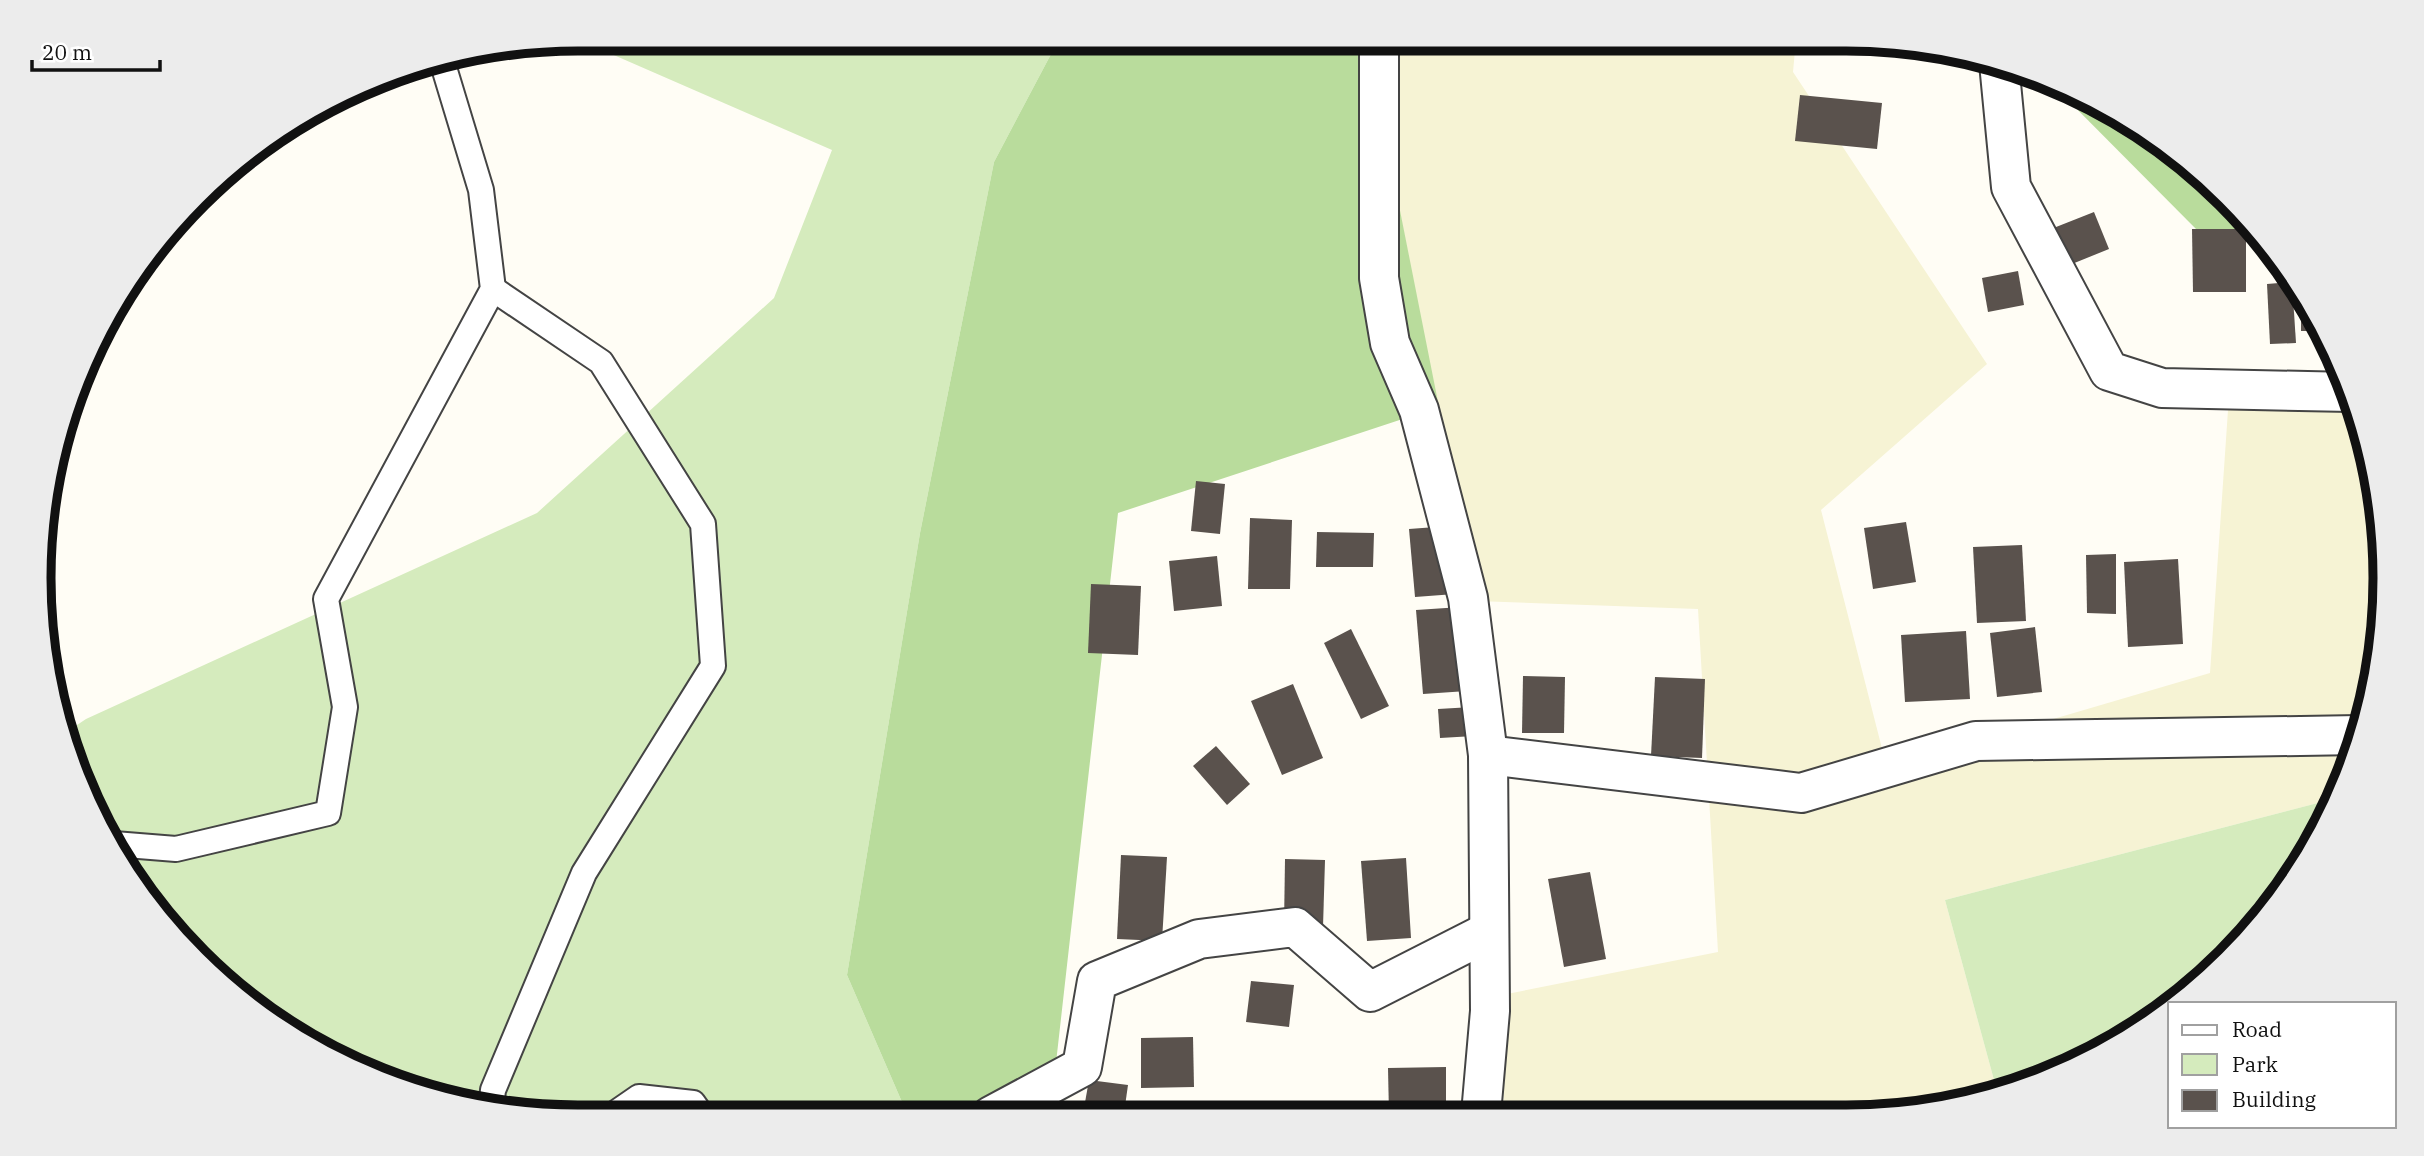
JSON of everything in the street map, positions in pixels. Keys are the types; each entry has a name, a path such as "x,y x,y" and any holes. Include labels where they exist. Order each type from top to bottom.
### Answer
{"street":[{"path":"1379,51 1379,278 1390,343 1419,410 1468,598 1488,755 1490,1011 1482,1105"},
{"path":"2000,74 2011,187 2109,371 2162,388 2339,392"},
{"path":"1488,755 1801,793 1976,741 2349,735"},
{"path":"1011,1105 1082,1067 1097,981 1199,939 1294,927 1370,992 1488,932"}],"lane":[{"path":"123,845 177,849 328,813 345,707 326,598 492,289 481,190 444,68"},
{"path":"492,289 601,362 703,524 713,666 584,873 493,1090 492,1098"},
{"path":"627,1105 639,1097 694,1105"}],"shaded area":[{"path":"1368,51 1795,51 1793,72 1987,364 1821,510 1887,768 2210,673 2230,381 2336,385 2363,475 2372,544 2372,612 2363,681 2345,747 2323,802 1945,900 1995,1083 1949,1095 1880,1104 1503,1105 1507,994 1718,952 1698,609 1476,601"}],"green space":[{"path":"605,51 1053,51 994,162 920,533 847,975 903,1105 578,1105 509,1101 475,1095 409,1077 376,1065 314,1035 230,974 205,951 160,899 121,842 105,811 73,728 86,719 537,513 774,298 832,150"},
{"path":"1053,51 1368,51 1439,407 1118,513 1051,1105 903,1105 847,975 920,533 994,162"},
{"path":"2068,100 2110,121 2167,160 2219,205 2246,235 2200,233"},
{"path":"2323,802 2303,842 2264,899 2219,951 2194,974 2110,1035 2048,1065 1995,1083 1945,900"}],"building":[{"path":"1800,95 1882,103 1877,149 1795,141"},
{"path":"2094,212 2109,249 2067,266 2051,229"},
{"path":"2192,229 2241,229 2246,235 2246,292 2193,292"},
{"path":"2018,271 2024,305 1988,312 1982,278"},
{"path":"2282,283 2293,299 2296,343 2270,344 2267,284"},
{"path":"2301,311 2312,331 2301,331"},
{"path":"1196,481 1225,484 1220,534 1191,531"},
{"path":"1250,518 1292,520 1290,589 1248,589"},
{"path":"1906,522 1916,582 1873,589 1864,528"},
{"path":"1449,526 1455,594 1415,597 1409,529"},
{"path":"1317,532 1374,533 1373,567 1316,567"},
{"path":"2022,545 2026,621 1977,623 1973,547"},
{"path":"2116,554 2116,614 2087,613 2086,555"},
{"path":"1217,556 1222,606 1174,611 1169,561"},
{"path":"2178,559 2183,644 2128,647 2124,562"},
{"path":"1091,584 1141,586 1138,655 1088,653"},
{"path":"1461,607 1467,691 1423,694 1416,610"},
{"path":"2035,627 2042,692 1997,697 1990,633"},
{"path":"1351,629 1389,706 1361,719 1324,643"},
{"path":"1966,631 1970,699 1905,702 1901,635"},
{"path":"1523,676 1565,677 1564,733 1522,733"},
{"path":"1655,677 1705,679 1702,758 1651,756"},
{"path":"1293,684 1323,758 1282,775 1251,701"},
{"path":"1472,707 1474,736 1440,738 1438,709"},
{"path":"1216,746 1250,784 1227,805 1193,766"},
{"path":"1121,855 1167,857 1162,941 1117,939"},
{"path":"1406,858 1411,938 1367,941 1361,861"},
{"path":"1285,859 1325,860 1323,927 1284,926"},
{"path":"1590,872 1606,959 1564,967 1548,879"},
{"path":"1251,981 1294,985 1289,1027 1246,1022"},
{"path":"1193,1037 1194,1087 1141,1088 1141,1038"},
{"path":"1446,1067 1446,1105 1389,1105 1388,1068"},
{"path":"1089,1080 1128,1085 1125,1105 1085,1105"}]}
